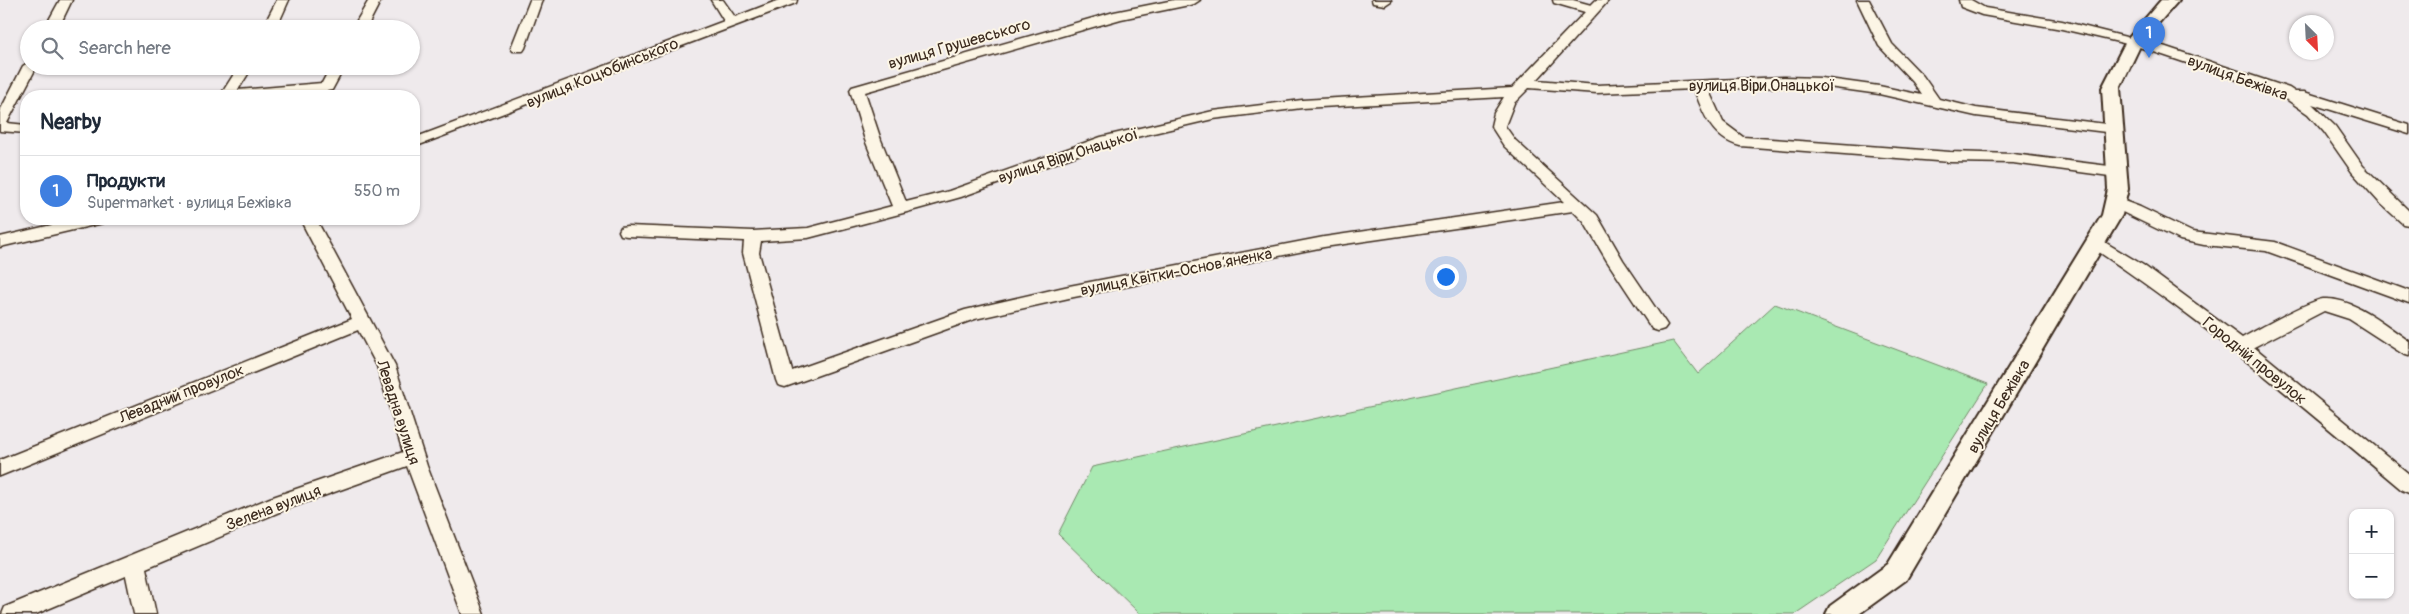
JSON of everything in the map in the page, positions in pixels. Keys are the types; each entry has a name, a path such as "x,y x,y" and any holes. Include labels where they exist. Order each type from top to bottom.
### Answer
{"main road":[{"name":"вулиця Бежівка","path":"1839,614 1897,572 2112,215 2116,203 2117,172 2111,88 2134,42 2164,6 2172,0"}],"street":[{"path":"56,20 66,0"},
{"path":"273,20 283,0"},
{"path":"364,20 375,0"},
{"path":"518,48 536,0"},
{"path":"717,0 731,21"},
{"name":"вулиця Коцюбинського","path":"420,141 538,98 731,21 790,0"},
{"name":"вулиця Грушевського","path":"901,209 873,140 857,90 1119,15 1194,0"},
{"path":"1558,0 1598,5"},
{"path":"1863,0 1886,46 1918,79 1934,103"},
{"name":"вулиця Бежівка","path":"1965,0 1966,4 1982,12 2062,25 2134,42 2284,91 2313,111 2330,129 2357,168 2385,199 2409,220"},
{"path":"1598,5 1520,87 1500,118 1498,126 1502,135 1591,219 1615,261 1658,326"},
{"path":"0,123 13,102 26,75"},
{"path":"232,90 241,75"},
{"path":"294,90 327,87 333,75"},
{"name":"вулиця Віри Онацької","path":"627,231 753,236 808,233 955,194 1106,140 1213,115 1302,104 1520,87 1597,89 1698,84 1821,82 1879,90 1976,112 2114,129"},
{"path":"1698,84 1717,127 1728,136 1740,141 1950,158 1984,156 2062,163 2117,172"},
{"path":"2284,91 2409,130"},
{"path":"2390,125 2409,142"},
{"path":"0,127 20,129"},
{"path":"2116,203 2138,210 2186,236 2201,240 2248,242 2270,246 2409,297"},
{"name":"вулиця Квітки-Основʼяненка","path":"753,236 751,253 785,380 971,314 1069,292 1324,242 1578,205"},
{"path":"0,242 72,225"},
{"name":"Левадна вулиця","path":"311,225 386,366 413,456 473,614"},
{"name":"Городній провулок","path":"2096,242 2138,268 2409,485"},
{"path":"2239,347 2322,305 2328,305 2348,312 2409,350"},
{"name":"Левадний провулок","path":"0,468 362,322"},
{"name":"Зелена вулиця","path":"13,614 278,504 413,456"},
{"path":"134,564 145,614"}],"green space":[{"path":"1775,304 1988,384 1876,559 1795,614 1140,614 1058,534 1092,467 1673,341 1698,374"}],"place":[{"name":"Продукти","path":"2149,58"}]}
